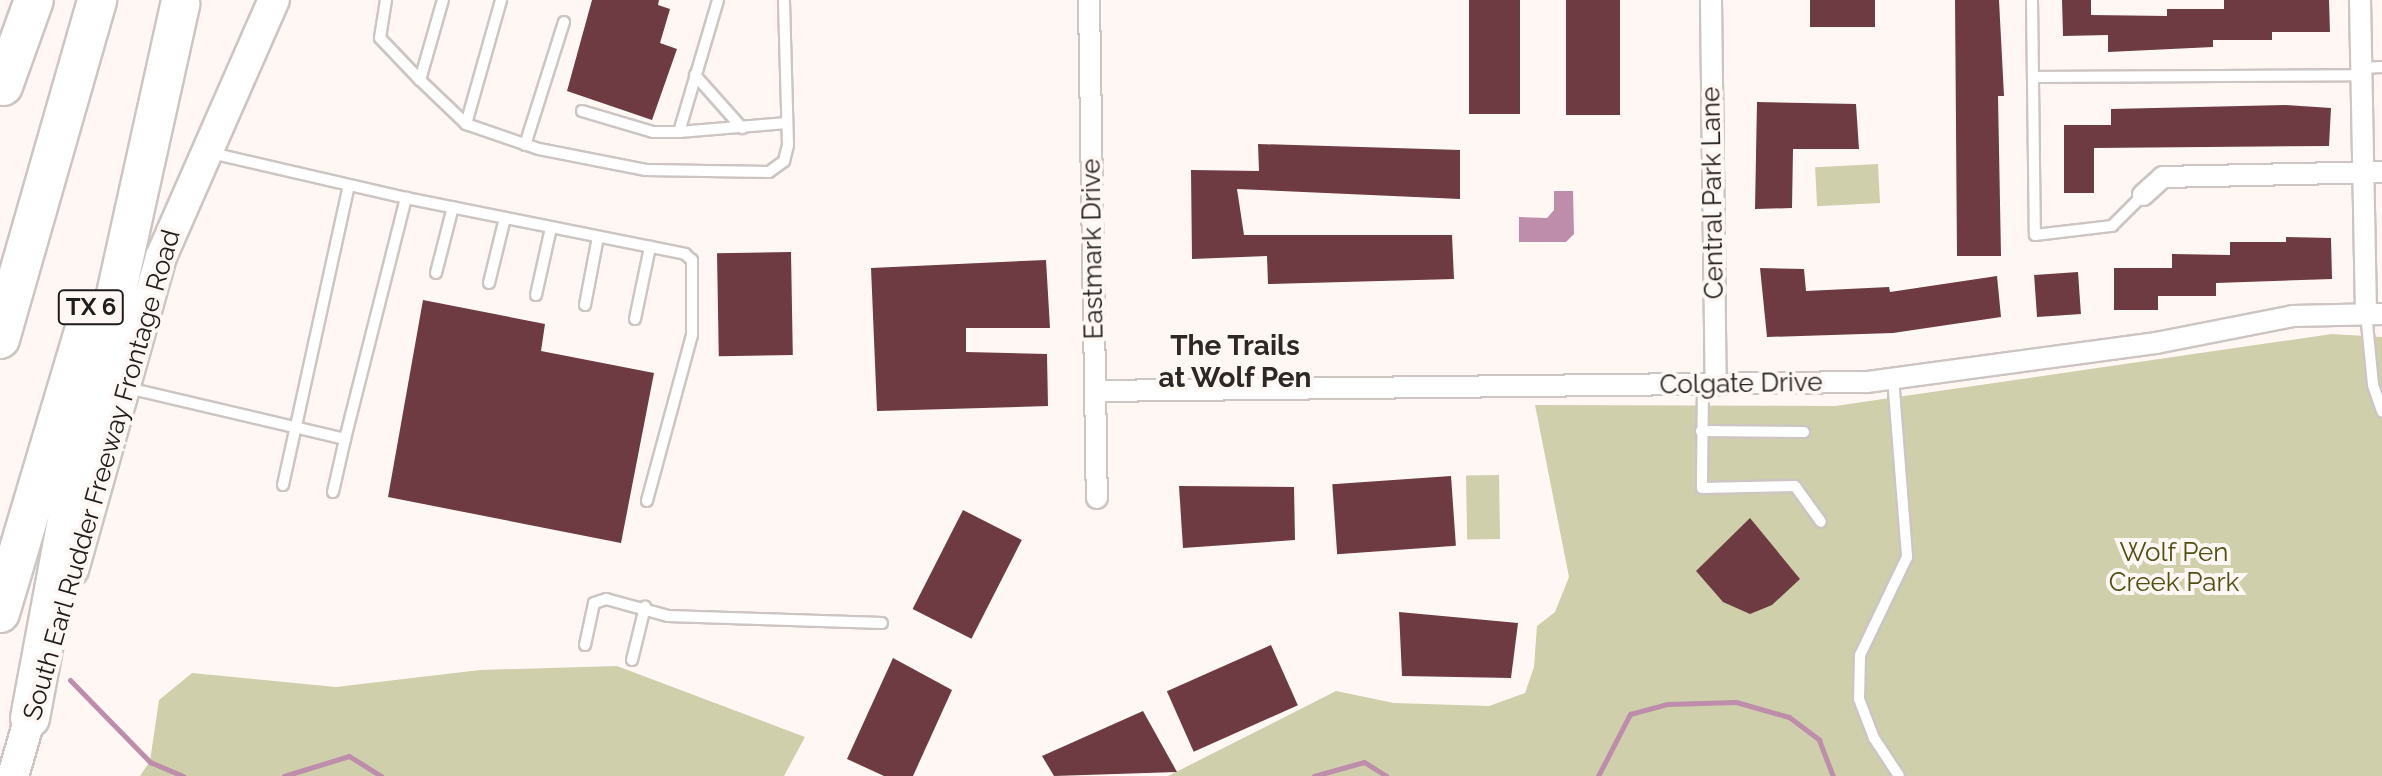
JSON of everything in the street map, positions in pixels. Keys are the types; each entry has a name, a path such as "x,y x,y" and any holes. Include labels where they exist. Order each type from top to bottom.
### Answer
{"highway":[{"path":"1,91 34,0"},
{"path":"0,339 97,0"},
{"path":"30,718 73,488 180,2"},
{"name":"TX 6","path":"0,613 180,2"}],"main road":[{"path":"1,91 20,0"},
{"name":"South Earl Rudder Freeway Frontage Road","path":"13,776 161,257 274,0"}],"street":[{"name":"Eastmark Drive","path":"1089,0 1097,498"},
{"name":"Central Park Lane","path":"1710,385 1711,0"},
{"path":"2360,0 2361,72 2372,172 2374,314"},
{"path":"2143,195 2163,177 2372,172"},
{"name":"Colgate Drive","path":"1095,391 1710,385 1893,378 2156,343 2293,316 2374,314"}],"lane":[{"path":"386,0 380,38 466,124 525,145 646,170 769,172 784,161 787,123 784,0"},
{"path":"420,80 443,0"},
{"path":"466,124 501,0"},
{"path":"679,132 718,0"},
{"path":"2032,0 2035,235 2112,226 2143,195"},
{"path":"525,145 564,22"},
{"path":"2033,77 2361,72 2382,67"},
{"path":"695,75 742,128"},
{"path":"582,111 653,132 787,123"},
{"path":"206,152 406,198 685,254 696,268 692,335 647,501"},
{"path":"283,485 349,185"},
{"path":"333,492 406,198"},
{"path":"436,273 453,207"},
{"path":"489,283 505,218"},
{"path":"536,295 551,228"},
{"path":"585,305 598,237"},
{"path":"635,319 650,247"},
{"path":"2374,314 2373,385 2382,411"},
{"path":"1893,378 1907,557 1860,655 1859,699 1874,738 1899,776"},
{"path":"1710,385 1701,431 1702,488 1795,486 1821,522"},
{"path":"126,387 294,430 345,439"},
{"path":"1701,431 1804,432"},
{"path":"585,645 594,603 606,599 645,607 668,616 731,621 882,623"},
{"path":"632,660 645,607"}],"green space":[{"path":"1878,164 1880,203 1817,206 1815,167"},
{"name":"Wolf Pen Creek Park","path":"2332,334 2382,337 2382,776 1168,776 1336,691 1394,703 1489,706 1525,693 1534,667 1537,626 1555,612 1569,577 1535,405 1835,406"},
{"path":"1499,475 1500,539 1467,540 1466,476"},
{"path":"617,666 805,737 784,776 140,776 150,761 159,700 192,673 336,687 480,670"}],"shaded area":[{"path":"1554,191 1573,191 1574,234 1566,242 1519,242 1519,217 1547,218 1554,210"}],"building":[{"path":"592,0 659,0 658,5 670,9 660,43 677,49 652,120 567,91"},
{"path":"1469,0 1520,0 1520,114 1469,114"},
{"path":"1566,0 1620,0 1620,115 1566,115"},
{"path":"1810,0 1875,0 1875,27 1810,27"},
{"path":"1955,0 1999,0 2004,96 1998,96 2001,256 1957,256"},
{"path":"2062,0 2091,0 2091,15 2167,16 2167,9 2224,9 2224,0 2329,0 2330,32 2272,32 2272,40 2213,40 2213,47 2108,52 2108,35 2063,36"},
{"path":"1757,102 1856,104 1859,149 1793,149 1792,208 1755,209"},
{"path":"2285,105 2331,108 2329,146 2094,148 2094,193 2064,193 2064,125 2111,125 2111,109"},
{"path":"1258,144 1460,150 1460,199 1237,189 1244,235 1452,235 1454,279 1268,284 1267,256 1192,259 1191,170 1259,171"},
{"path":"2286,237 2331,238 2332,279 2216,283 2216,296 2158,296 2158,310 2114,310 2114,268 2172,268 2172,254 2230,255 2230,242 2286,242"},
{"path":"791,252 793,355 719,356 717,253"},
{"path":"1046,260 1050,328 966,328 966,352 1047,354 1048,406 877,411 871,268"},
{"path":"1760,268 1804,269 1806,291 1889,287 1890,292 1997,276 2001,317 1893,333 1767,337"},
{"path":"2078,272 2081,314 2037,317 2034,275"},
{"path":"423,300 545,324 541,351 654,373 621,543 388,497"},
{"path":"1451,476 1456,546 1337,554 1332,484"},
{"path":"1179,486 1294,487 1295,540 1183,548"},
{"path":"963,510 1022,540 971,639 913,609"},
{"path":"1750,518 1800,579 1772,605 1750,614 1723,602 1696,571"},
{"path":"1399,612 1518,623 1511,678 1402,676"},
{"path":"1271,645 1298,705 1194,752 1167,691"},
{"path":"893,658 952,690 913,776 884,776 847,759"},
{"path":"1143,711 1177,772 1054,776 1042,756"}],"waterway":[{"path":"70,680 150,762 183,776"},
{"path":"1598,776 1630,714 1668,704 1736,702 1789,717 1819,740 1833,776"},
{"path":"284,776 349,756 381,776"},
{"path":"1314,776 1364,762 1386,776"}],"district":[{"name":"The Trails at Wolf Pen","path":"1235,362"}]}
